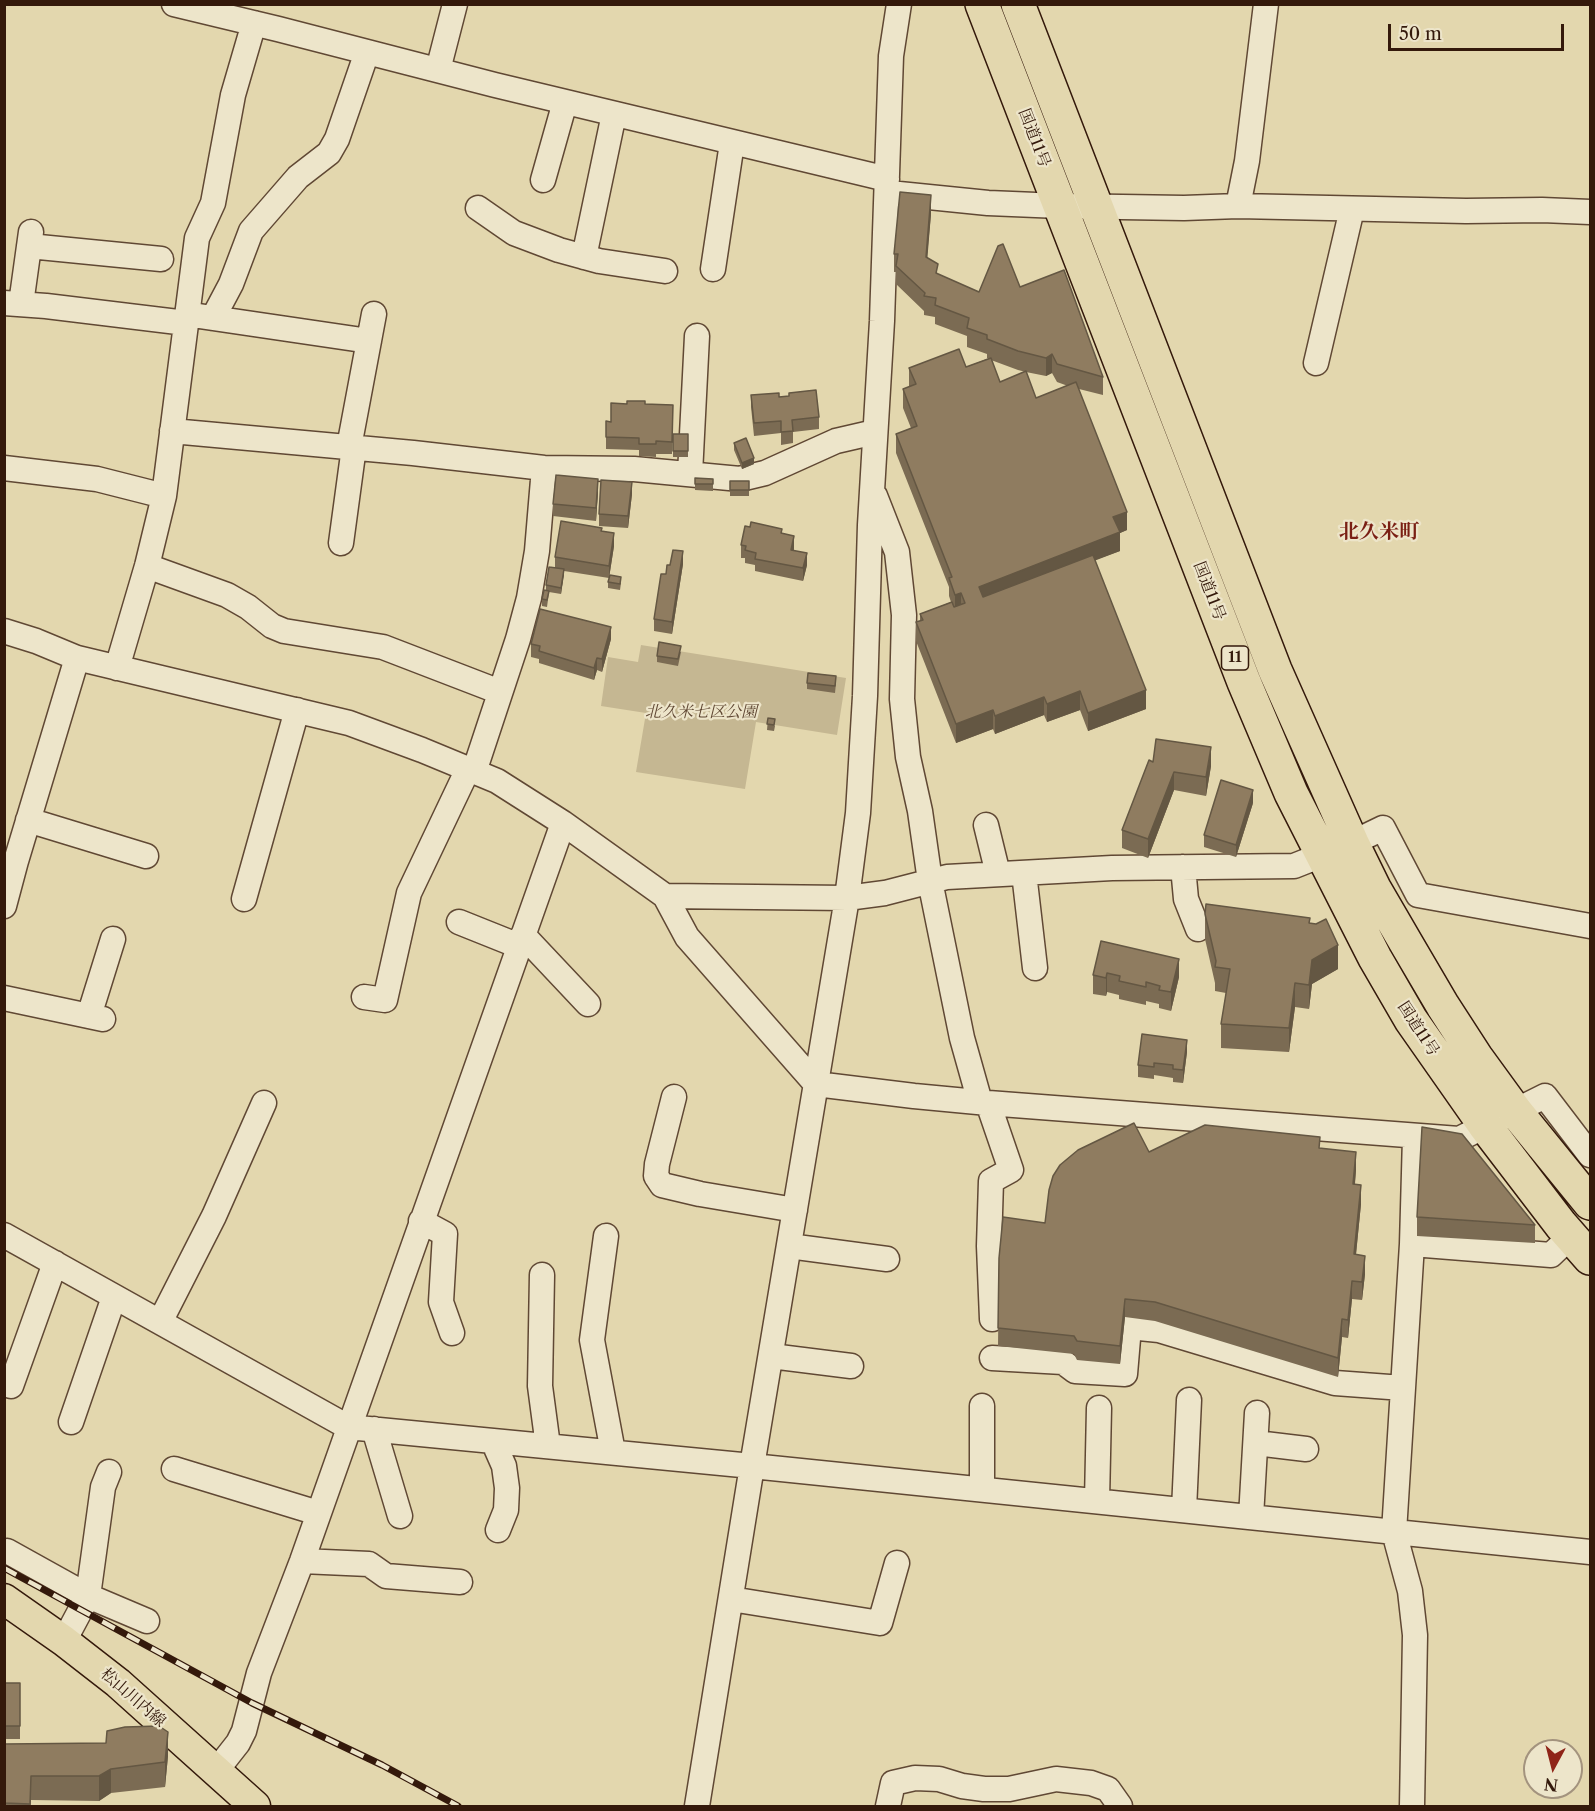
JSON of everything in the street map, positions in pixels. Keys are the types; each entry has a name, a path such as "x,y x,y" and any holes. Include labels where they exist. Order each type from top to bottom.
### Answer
{"highway":[{"name":"国道11号","path":"982,4 1244,682 1291,793 1375,958 1411,1020 1486,1127 1581,1247"},
{"name":"国道11号","path":"1018,4 1275,670 1352,843 1374,888 1443,1006 1516,1112 1590,1203"}],"main road":[{"name":"松山川内線","path":"4,1599 118,1683 255,1806"}],"street":[{"path":"174,4 732,143 887,186 988,203 1184,208 1239,206 1590,212"},
{"path":"438,70 455,4"},
{"path":"698,1806 847,898 858,813 891,56 898,4"},
{"path":"1239,206 1247,160 1266,4"},
{"path":"117,668 147,566 164,496 197,238 213,203 233,96 254,23"},
{"path":"213,318 231,284 251,231 298,177 329,153 337,139 367,52"},
{"path":"543,180 565,102"},
{"path":"584,257 614,114"},
{"path":"713,269 732,143"},
{"path":"478,208 514,233 559,250 599,261 665,271"},
{"path":"1316,363 1352,209"},
{"path":"161,259 30,239 13,304 186,319 213,318 369,341"},
{"path":"341,543 351,447 374,314"},
{"path":"690,474 696,336"},
{"path":"172,430 544,468 634,469 740,479 765,473 837,441 875,432"},
{"path":"4,468 98,479 164,496"},
{"path":"364,998 385,1000 399,890 471,770 500,692 529,598 537,551 544,468"},
{"path":"872,488 897,552 904,615 902,699 908,757 920,811 930,881 962,1038 1011,1170 991,1181 989,1246 992,1319"},
{"path":"147,566 227,595 248,607 272,626 284,631 384,647 500,692"},
{"path":"4,632 36,641 77,658 349,723 497,781 563,823 665,896 687,937 816,1084 984,1102 1459,1139 1516,1112 1545,1095 1590,1155"},
{"path":"4,906 10,860 28,820 77,658"},
{"path":"244,900 297,710"},
{"path":"28,820 146,856"},
{"path":"216,1771 238,1743 244,1731 259,1673 302,1561 563,823"},
{"path":"986,825 998,874"},
{"path":"665,896 847,898 885,893 947,877 1183,867 1294,866 1383,828 1418,895 1590,926"},
{"path":"1183,867 1186,899 1198,929"},
{"path":"1024,873 1035,968"},
{"path":"459,922 521,940 588,1004"},
{"path":"4,998 96,1017 113,939"},
{"path":"674,1096 657,1164 656,1176 662,1185 700,1194 795,1210"},
{"path":"160,1322 214,1216 264,1103"},
{"path":"1412,1806 1415,1635 1410,1591 1394,1532 1412,1244 1415,1137"},
{"path":"421,1221 445,1234 441,1302 452,1333"},
{"path":"4,1235 348,1426 1590,1552"},
{"path":"606,1236 592,1340 613,1452"},
{"path":"1412,1244 1551,1255 1581,1247"},
{"path":"789,1246 887,1259"},
{"path":"11,1386 55,1263"},
{"path":"542,1275 540,1386 549,1446"},
{"path":"71,1422 114,1297"},
{"path":"992,1358 1063,1362 1075,1371 1125,1374 1129,1327 1159,1330 1335,1383 1402,1388"},
{"path":"771,1356 851,1365"},
{"path":"1184,1510 1189,1400"},
{"path":"982,1406 982,1489"},
{"path":"1097,1501 1099,1408"},
{"path":"1251,1517 1257,1413"},
{"path":"374,1429 400,1516"},
{"path":"493,1441 504,1466 507,1488 506,1510 498,1530"},
{"path":"1256,1443 1306,1449"},
{"path":"174,1469 318,1513"},
{"path":"64,1641 88,1596 103,1487 108,1472"},
{"path":"7,1551 88,1596 147,1621"},
{"path":"302,1561 369,1564 386,1576 460,1582"},
{"path":"731,1599 880,1623 897,1563"},
{"path":"888,1806 893,1783 915,1778 939,1779 984,1790 1009,1789 1056,1779 1090,1783 1108,1790 1126,1804"}],"green space":[{"name":"北久米七区公園","path":"641,645 846,678 837,735 756,722 745,789 636,772 646,713 601,706 608,657 638,662"}],"building":[{"path":"900,192 931,195 926,257 938,264 936,273 979,292 998,246 1003,244 1020,287 1064,270 1103,377 1057,364 1052,354 1046,358 1018,351 987,339 987,335 967,328 969,318 935,305 936,298 924,296 925,293 896,266 898,254 894,254"},
{"path":"959,349 966,367 991,358 1000,382 1026,371 1036,398 1076,382 1127,512 1113,517 1120,532 979,587 983,597 1093,555 1146,690 1088,713 1080,691 1047,704 1044,697 995,716 993,710 956,724 916,622 923,620 920,614 952,602 954,607 965,603 961,593 955,595 949,578 952,577 896,434 917,426 903,389 916,384 909,368"},
{"path":"816,390 819,417 792,420 793,431 781,432 781,421 754,423 751,395 779,393 779,397 789,396 789,393"},
{"path":"627,401 673,405 672,442 656,441 656,444 639,444 639,438 606,437 606,421 611,422 611,403 627,404"},
{"path":"673,434 688,434 688,451 673,451"},
{"path":"746,438 754,458 742,463 734,443"},
{"path":"556,475 598,479 596,508 553,504"},
{"path":"695,478 713,479 713,484 695,484"},
{"path":"601,480 632,482 628,516 599,514"},
{"path":"730,481 749,481 749,490 730,490"},
{"path":"561,521 602,528 601,531 614,533 609,566 555,557"},
{"path":"751,522 782,529 781,533 794,536 791,550 807,553 803,568 755,559 756,553 745,550 746,546 741,545 745,526 750,527"},
{"path":"673,550 683,551 672,622 654,619 661,574 666,574"},
{"path":"549,567 564,569 561,588 546,585"},
{"path":"610,575 621,577 620,584 608,582"},
{"path":"544,590 549,591 547,600 542,599"},
{"path":"540,609 611,627 602,659 597,658 594,668 539,651 540,646 531,644"},
{"path":"659,642 681,646 678,659 657,656"},
{"path":"808,673 836,676 835,686 807,683"},
{"path":"768,718 775,719 774,725 767,724"},
{"path":"1156,739 1211,747 1206,777 1174,772 1148,839 1122,830 1149,760 1153,762"},
{"path":"1221,780 1253,790 1236,845 1204,835"},
{"path":"1206,904 1310,918 1309,923 1316,924 1326,919 1338,945 1312,960 1309,985 1295,983 1289,1028 1221,1024 1230,969 1215,967 1216,961 1205,914"},
{"path":"1101,941 1179,959 1171,992 1159,990 1160,986 1146,982 1146,987 1119,981 1120,976 1107,973 1106,978 1093,975"},
{"path":"1142,1034 1187,1040 1183,1070 1173,1069 1173,1065 1154,1063 1154,1067 1138,1065"},
{"path":"1134,1123 1149,1152 1205,1125 1320,1137 1319,1148 1356,1152 1353,1184 1361,1185 1354,1254 1365,1256 1362,1282 1352,1281 1348,1320 1342,1319 1338,1358 1155,1302 1125,1299 1120,1346 1077,1341 1074,1336 998,1328 999,1258 1003,1217 1045,1223 1049,1190 1053,1176 1060,1165 1078,1150"},
{"path":"1422,1127 1462,1134 1535,1225 1417,1217"},
{"path":"4,1683 20,1683 20,1726 4,1726"},
{"path":"159,1726 168,1732 165,1762 111,1769 99,1776 31,1776 30,1804 4,1803 4,1744 106,1743 107,1731 125,1727"}],"railway":[{"path":"4,1568 252,1703 382,1765 458,1806"}],"district":[{"name":"北久米町","path":"1379,532"}]}
